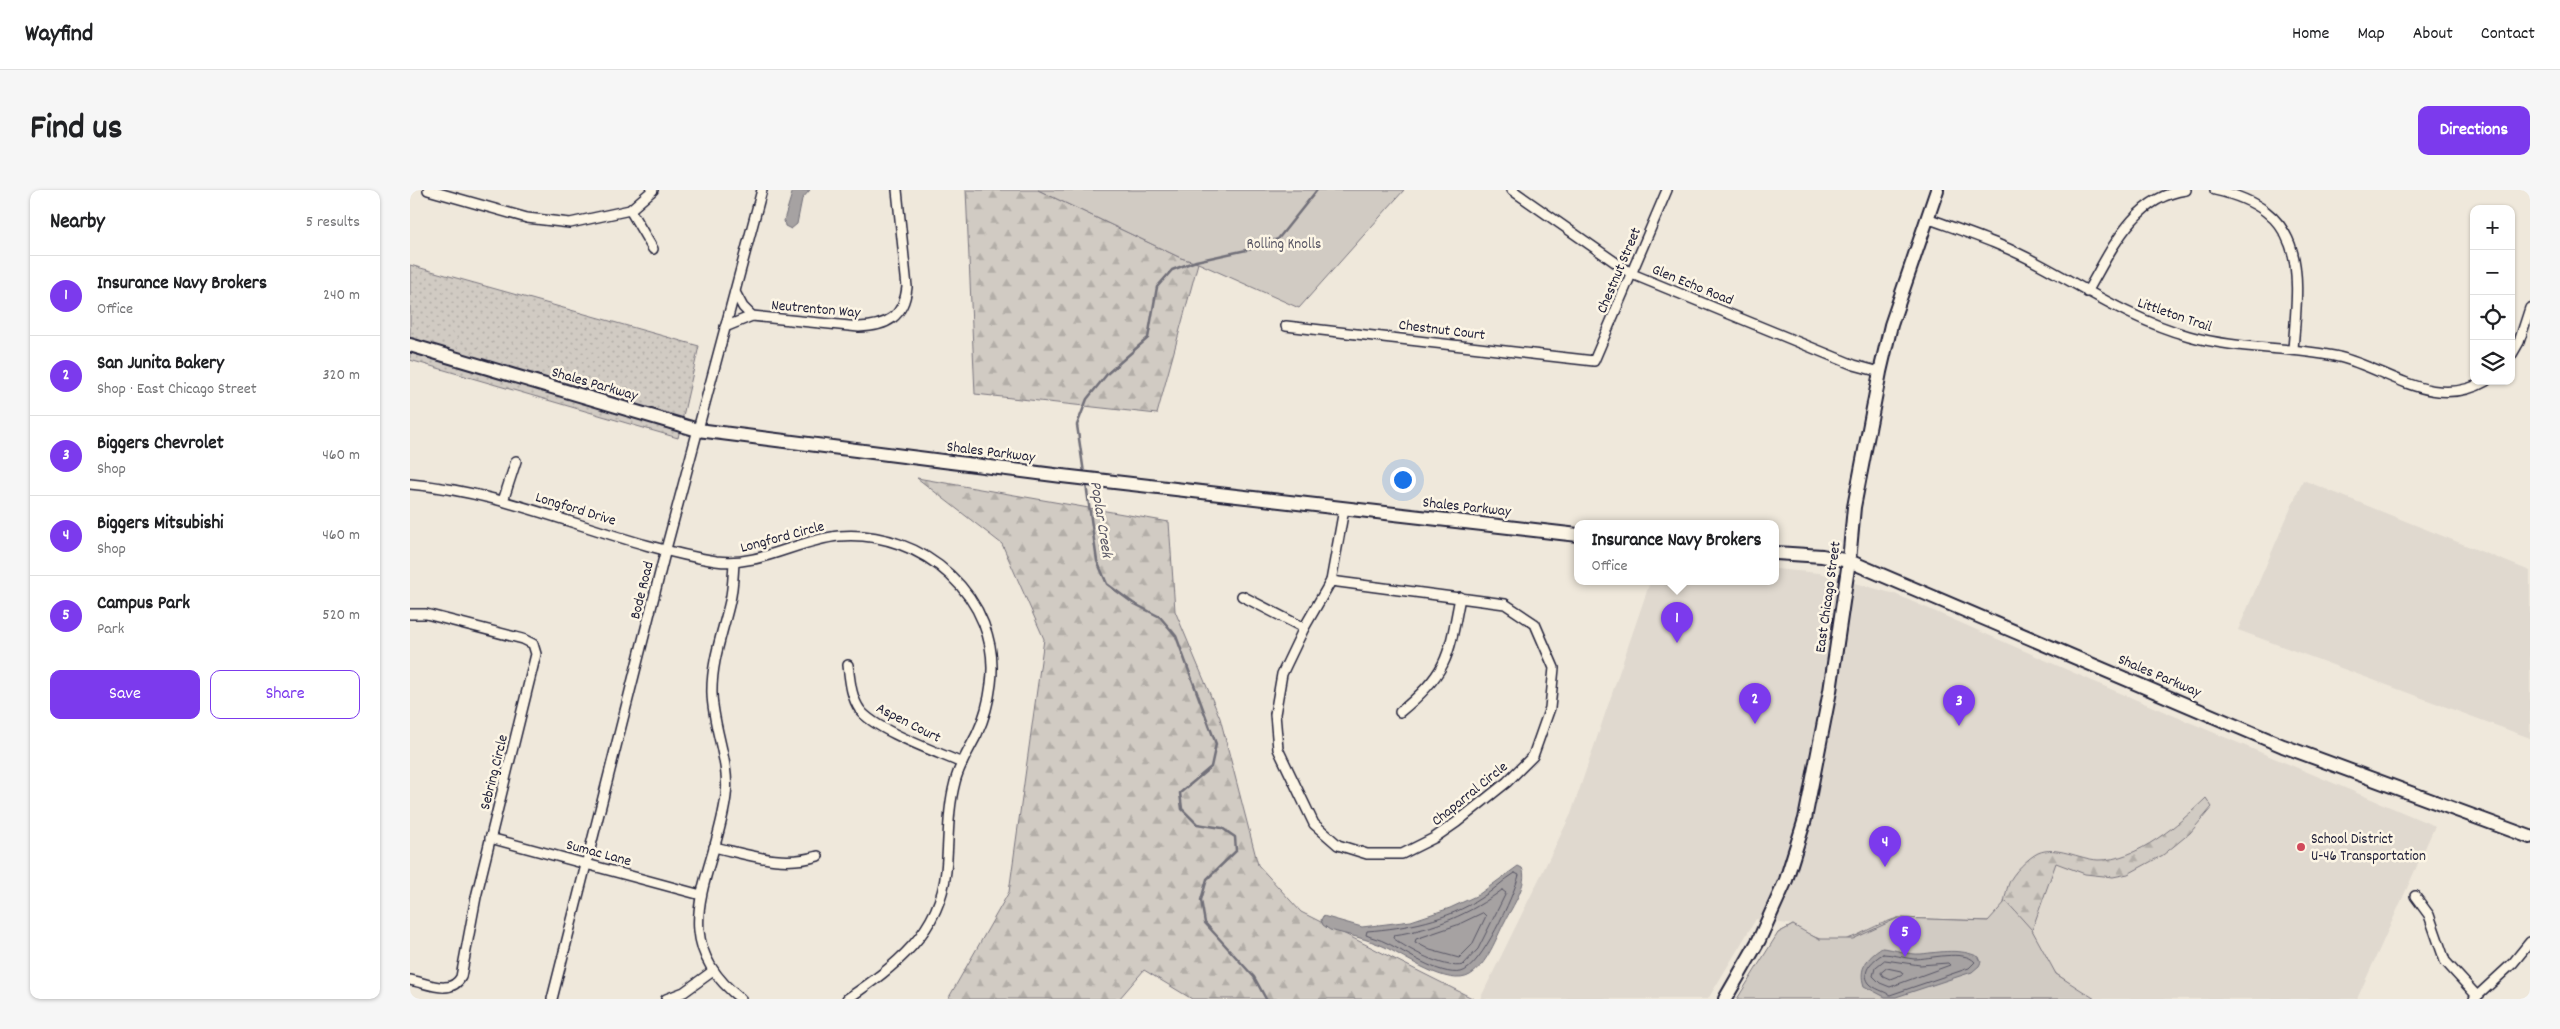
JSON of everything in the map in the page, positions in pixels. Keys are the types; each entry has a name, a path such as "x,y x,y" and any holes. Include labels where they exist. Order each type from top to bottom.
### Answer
{"street":[{"path":"428,190 527,218 552,223 570,223 630,210 654,190"},
{"name":"Bode Road","path":"552,999 666,549 762,190"},
{"name":"Neutrenton Way","path":"725,327 752,316 859,327 876,326 890,321 906,298 907,287 897,190"},
{"name":"Glen Echo Road","path":"1512,190 1632,274 1854,365 1880,372"},
{"name":"Chestnut Street","path":"1594,361 1666,190"},
{"name":"East Chicago Street","path":"1725,999 1759,940 1786,880 1805,818 1830,691 1849,562 1854,507 1880,372 1891,325 1937,190"},
{"path":"2087,292 2120,237 2140,211 2155,200 2186,190"},
{"path":"2215,190 2244,198 2256,205 2279,226 2289,242 2295,257 2298,275 2293,349"},
{"path":"630,210 653,249"},
{"name":"Littleton Trail","path":"1927,218 2004,246 2135,316 2188,336 2227,344 2293,349 2345,359 2423,390 2440,392 2460,391 2480,385"},
{"name":"Neutrenton Way","path":"735,292 743,307 752,316"},
{"path":"2515,349 2530,308"},
{"name":"Chestnut Court","path":"1286,326 1594,361"},
{"name":"Shales Parkway","path":"410,345 698,430 1062,476 1574,535"},
{"path":"504,501 516,461"},
{"name":"Longford Drive","path":"410,484 455,490 504,501 666,549 734,563"},
{"name":"Chaparral Circle","path":"1331,581 1504,604 1535,624 1554,668 1550,708 1533,756 1507,782 1457,822 1434,838 1402,854 1367,854 1338,845 1314,824 1278,749 1275,714 1282,674 1304,628 1331,581 1344,509"},
{"name":"Longford Circle","path":"741,999 712,971 700,939 701,895 726,796 726,782 712,693 718,648 733,588 734,563 766,556 824,538 858,536 876,538 909,546 947,571 966,592 976,608 990,645 992,666 987,706 978,732 962,763 950,802 946,874 937,910 925,931 904,956 847,999"},
{"name":"Shales Parkway","path":"1779,553 1822,556 1849,562 2283,746 2530,837"},
{"path":"1242,596 1304,628"},
{"path":"1400,712 1425,692 1442,670 1451,645 1460,597"},
{"name":"Sebring Circle","path":"410,614 426,614 523,639 533,644 536,648 536,662 490,838 458,983 447,988 410,980"},
{"name":"Aspen Court","path":"848,666 855,701 868,718 890,731 962,763"},
{"name":"Sumac Lane","path":"490,838 586,862 701,895"},
{"path":"714,847 775,862 800,861 818,856"},
{"path":"2415,896 2429,916 2445,961 2476,997 2513,963 2530,942"},
{"path":"666,999 684,992 712,971"}],"shaded area":[{"path":"2303,480 2530,571 2530,738 2238,630"},
{"path":"1779,569 1819,573 1895,594 2113,690 2435,826 2357,999 2095,999 2056,974 1988,921 1918,917 1898,918 1884,922 1853,939 1818,939 1793,925 1756,919 1708,999 1480,999 1571,814 1649,585 1779,585"}],"green space":[{"path":"966,190 1038,190 1181,258 1198,263 1157,414 975,394"},
{"name":"Rolling Knolls","path":"1038,190 1404,190 1299,308 1198,263 1181,258"},
{"path":"410,265 699,346 678,438 410,360"},
{"path":"917,478 1169,522 1175,611 1220,718 1258,865 1301,912 1474,999 1192,999 1144,970 1119,999 948,999 1009,892 1044,639 1002,544"},
{"path":"2206,798 2212,807 2190,833 2163,855 2128,874 2113,877 2085,874 2056,863 2032,930 2039,950 2056,974 2093,999 1836,999 1833,995 1811,985 1762,987 1757,981 1759,969 1772,956 1778,933 1793,925 1810,935 1824,940 1836,941 1858,935 1882,923 1898,918 1988,921 2002,909 2009,883 2014,875 2034,855 2045,851 2060,851 2091,859 2113,859 2142,848 2156,839 2183,819"},
{"path":"2006,901 2032,930 2056,974 2095,999 1737,999 1778,933 1793,925 1818,939 1853,939 1898,918 1988,921"}],"water":[{"path":"793,190 810,190 802,199 797,224 791,229 785,226 784,220"},
{"path":"1518,866 1522,868 1524,874 1522,888 1515,902 1481,965 1470,975 1461,978 1439,974 1378,944 1330,930 1323,925 1321,920 1323,916 1362,927 1411,921 1450,908 1478,895"},
{"path":"1882,948 1916,954 1950,951 1965,952 1979,957 1981,962 1972,972 1896,997 1885,997 1864,986 1862,980 1865,964"}],"waterway":[{"name":"Poplar Creek","path":"1084,473 1077,425 1087,399 1108,373 1148,338 1157,287 1172,270 1196,261 1251,249 1278,239 1317,190"},
{"name":"Poplar Creek","path":"1086,484 1097,561 1107,584 1133,603 1160,617 1176,636 1216,744 1211,767 1180,793 1182,809 1197,824 1222,828 1235,837 1236,851 1207,879 1201,900 1205,923 1254,977 1266,999"}],"place":[{"name":"Insurance Navy Brokers","path":"1677,643"},
{"name":"San Junita Bakery","path":"1755,724"},
{"name":"Biggers Chevrolet","path":"1959,726"},
{"name":"School District U-46 Transportation","path":"2301,847"},
{"name":"Biggers Mitsubishi","path":"1885,867"},
{"name":"Campus Park","path":"1905,957"}]}
